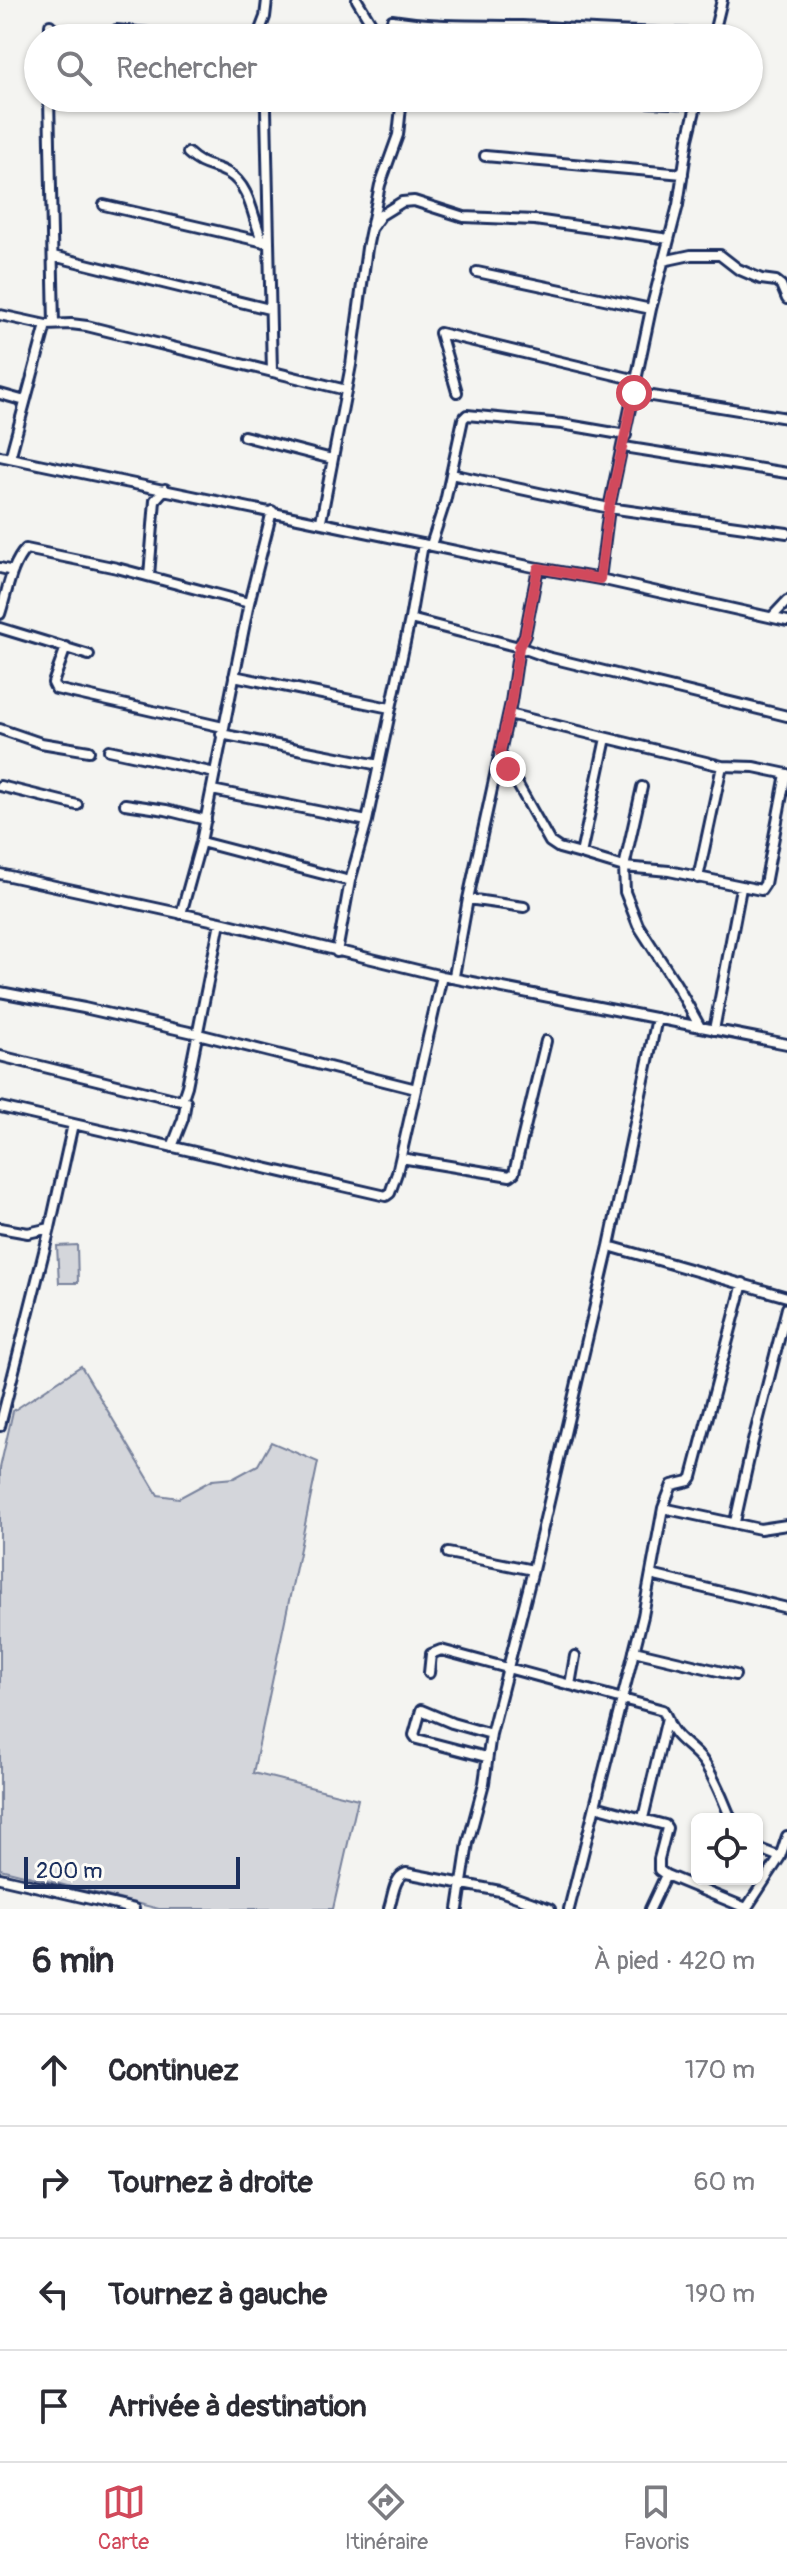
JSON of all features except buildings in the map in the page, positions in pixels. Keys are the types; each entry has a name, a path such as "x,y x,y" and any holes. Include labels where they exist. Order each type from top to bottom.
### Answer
{"street":[{"path":"262,24 267,0"},
{"path":"357,0 372,24"},
{"path":"716,24 722,0"},
{"path":"392,20 433,24"},
{"path":"10,458 50,324 53,256 49,112"},
{"path":"266,112 266,243 272,372"},
{"path":"321,521 346,390 371,229 380,185 398,135 400,112"},
{"path":"600,579 609,508 651,309 678,205 695,112"},
{"path":"188,153 202,165 230,174 237,180 266,243"},
{"path":"485,156 683,174"},
{"path":"371,229 391,207 414,201 464,217 535,220 669,239"},
{"path":"104,205 266,243"},
{"path":"663,261 691,255 720,255 738,269 761,279 776,281 787,299"},
{"path":"53,256 269,309"},
{"path":"477,272 651,309"},
{"path":"0,315 50,324 87,326 346,390"},
{"path":"457,392 440,333 637,380"},
{"path":"634,393 787,418"},
{"path":"0,394 25,401"},
{"path":"337,952 350,881 367,821 427,545 451,474 463,419 468,414 562,424 626,435"},
{"path":"244,436 332,459"},
{"path":"624,447 787,473"},
{"path":"0,456 600,579 787,621"},
{"path":"451,474 609,508 787,533"},
{"path":"149,576 155,500 165,489"},
{"path":"181,914 206,820 249,603 272,511"},
{"path":"0,614 13,571 26,549 149,576 249,603"},
{"path":"0,568 13,571"},
{"path":"454,976 509,714 519,647 525,635 538,568"},
{"path":"772,617 787,601"},
{"path":"410,619 571,663 787,716"},
{"path":"0,628 89,655"},
{"path":"66,647 53,683 56,689 379,765"},
{"path":"234,676 390,708"},
{"path":"500,752 550,842 559,848 624,867 669,871 759,891 764,888 787,774 754,767 722,766 509,714"},
{"path":"0,729 41,743 89,751"},
{"path":"581,854 606,738"},
{"path":"109,750 215,773"},
{"path":"698,878 722,766"},
{"path":"0,786 77,805"},
{"path":"642,787 624,867 625,892 638,925 700,1027"},
{"path":"212,790 367,821"},
{"path":"125,804 206,820"},
{"path":"201,842 350,881"},
{"path":"1,878 220,922 442,976 787,1044"},
{"path":"714,1030 741,888"},
{"path":"468,899 524,907"},
{"path":"182,1101 220,922"},
{"path":"0,1107 384,1196 390,1193 401,1158 442,976"},
{"path":"0,992 198,1034 416,1089"},
{"path":"458,1909 468,1843 484,1783 491,1734 609,1246 657,1018"},
{"path":"401,1158 510,1176 514,1173 546,1041"},
{"path":"0,1056 186,1102 172,1147"},
{"path":"0,1426 73,1124"},
{"path":"0,1228 28,1233 50,1228"},
{"path":"609,1246 787,1297"},
{"path":"569,1909 634,1651 663,1508 672,1485 689,1481 692,1477 743,1283"},
{"path":"735,1522 787,1308"},
{"path":"0,1396 11,1388"},
{"path":"663,1508 766,1529 787,1525"},
{"path":"448,1553 533,1570"},
{"path":"651,1575 787,1608"},
{"path":"429,1673 431,1654 437,1650 663,1710 675,1736 690,1746 706,1767 728,1813"},
{"path":"634,1651 735,1675"},
{"path":"570,1685 575,1656"},
{"path":"486,1757 417,1739 414,1735 421,1710 491,1734"},
{"path":"643,1818 667,1718"},
{"path":"595,1806 666,1827 659,1870 746,1908 780,1857 787,1836"},
{"path":"763,1850 780,1857"},
{"path":"389,1908 398,1879 404,1873 500,1891 550,1909"},
{"path":"650,1909 666,1875"},
{"path":"0,1878 134,1909"}],"shaded area":[{"path":"77,1245 78,1283 59,1283 57,1246"},
{"path":"81,1366 158,1495 179,1498 212,1480 234,1478 258,1465 271,1442 318,1462 253,1773 358,1799 333,1909 159,1909 0,1869 0,1468 13,1411"}],"route":[{"path":"508,769 500,752 519,647 525,635 538,568 600,579 609,508 634,393"}]}
